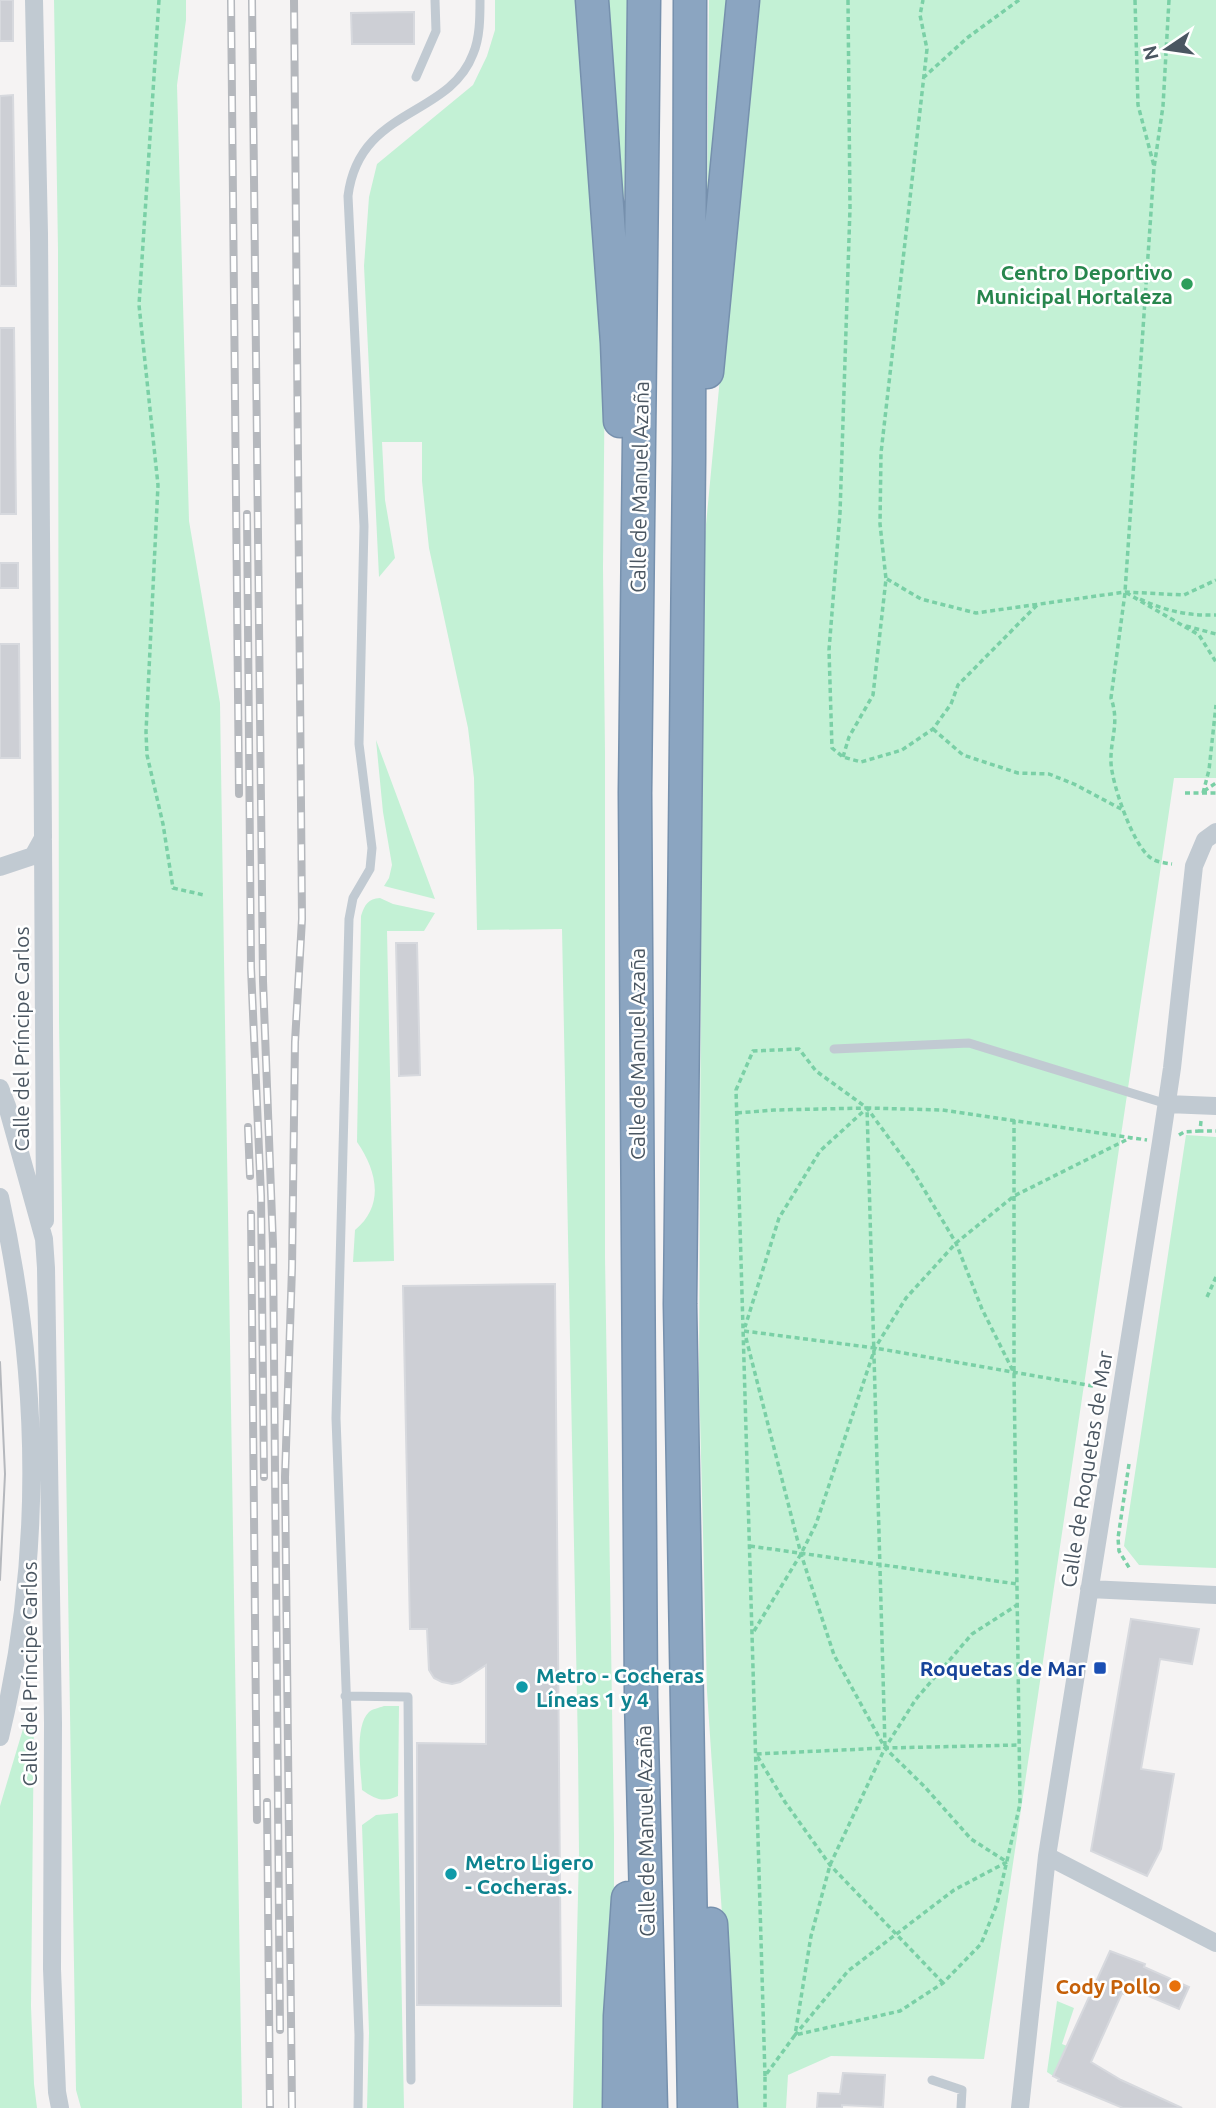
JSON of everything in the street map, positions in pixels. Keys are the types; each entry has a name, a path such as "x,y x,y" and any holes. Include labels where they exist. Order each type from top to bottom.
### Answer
{"highway":[{"path":"592,0 617,343 635,793"},
{"name":"Calle de Manuel Azaña","path":"645,0 635,793 641,1698 652,2108"},
{"name":"Calle de Manuel Azaña","path":"690,0 689,459 680,1304 694,2108"},
{"path":"689,459 708,364 743,0"},
{"path":"619,2108 620,2016 641,1698"},
{"path":"687,1756 710,1887 720,2108"}],"street":[{"name":"Calle del Príncipe Carlos","path":"34,0 39,233 44,1239 52,1545 52,1969 60,2108"},
{"name":"Calle de Roquetas de Mar","path":"1020,2108 1047,1856 1167,1104 1194,866 1210,836"},
{"path":"0,867 33,856 43,838"},
{"name":"Calle del Príncipe Carlos","path":"0,1088 44,1239"},
{"path":"1167,1104 1216,1106"},
{"name":"Calle del Príncipe Carlos","path":"0,1197 25,1334 33,1442 32,1529 27,1588 12,1683 0,1737"},
{"path":"1089,1589 1216,1595"},
{"path":"1047,1856 1216,1943"}],"lane":[{"path":"416,78 436,31 435,0"},
{"path":"358,2108 359,2035 336,1418 349,919 354,898 370,869 372,848 359,744 363,526 348,196 350,177 365,147 448,87 465,68 473,56 477,40 480,0"},
{"path":"834,1049 969,1043 1167,1104"},
{"path":"345,1696 408,1697 411,2080"},
{"path":"932,2080 962,2090 961,2108"}],"path":[{"path":"159,0 139,305 158,485 147,755 163,824 173,888 204,895"},
{"path":"848,0 850,208 840,513 829,650 832,748 843,757 861,762 902,750 933,729 951,704 958,685 1038,604"},
{"path":"843,757 849,737 873,695 886,579 880,524 881,453 926,49 920,15 923,0"},
{"path":"923,78 967,38 1019,0"},
{"path":"1135,0 1138,105 1154,168"},
{"path":"1169,0 1163,106 1154,168 1125,592 1111,698 1115,711 1111,763 1124,810 1139,844 1150,858 1172,864"},
{"path":"886,579 921,599 976,614 1125,592 1184,595 1216,580"},
{"path":"1125,592 1161,609 1196,616 1216,615"},
{"path":"1125,592 1199,635 1216,662"},
{"path":"1177,624 1216,634"},
{"path":"1203,793 1209,771 1216,705"},
{"path":"933,729 963,755 1018,773 1049,774 1124,810"},
{"path":"1203,793 1216,783"},
{"path":"1185,793 1216,793"},
{"path":"765,2108 736,1090 753,1051 799,1049 816,1072 867,1108 913,1171 956,1242 982,1309 1014,1373"},
{"path":"737,1113 867,1108 942,1110 1161,1142"},
{"path":"867,1108 820,1151 779,1218 744,1331 801,1554 834,1655 885,1748 924,1786 971,1839 1007,1861"},
{"path":"867,1108 885,1748"},
{"path":"795,2035 900,2011 943,1983 981,1944 998,1903 1020,1804 1014,1373 1014,1120"},
{"path":"752,1632 801,1554 816,1524 874,1348 906,1298 956,1242 1014,1196 1132,1137"},
{"path":"1207,1297 1216,1277"},
{"path":"744,1331 874,1348 1093,1385"},
{"path":"750,1546 1017,1584"},
{"path":"795,2035 811,1936 830,1866 885,1748 916,1699 972,1634 1017,1605"},
{"path":"756,1754 1019,1745"},
{"path":"756,1754 785,1802 830,1866 943,1983"},
{"path":"765,2076 848,1971 954,1890 1007,1861"}],"green space":[{"path":"54,0 186,0 186,20 177,85 189,521 220,703 242,2108 81,2108 76,2090 59,1021 58,250"},
{"path":"495,0 581,0 605,351 605,1257 614,1835 614,1964 606,2108 573,2108 579,1853 562,929 477,930 474,778 468,728 429,548 422,481 422,442 382,442 385,500 395,558 379,577 364,266 369,197 377,164 473,85 487,56 495,30"},
{"path":"601,0 627,0 624,221 617,234"},
{"path":"709,0 737,0 707,217"},
{"path":"756,0 1216,0 1216,778 1174,778 984,2059 831,2056 788,2075 786,2108 735,2108 707,1691 699,1376 703,556"},
{"path":"376,740 435,899 384,886 392,865 383,812"},
{"path":"380,898 393,904 435,913 424,931 387,931 394,1261 353,1262 355,1230 371,1210 375,1188 369,1164 357,1142 361,916 368,903"},
{"path":"1186,1135 1216,1137 1216,1568 1139,1565 1124,1546"},
{"path":"384,1706 399,1706 398,1796 383,1800 362,1790 360,1738 361,1727 370,1711"},
{"path":"34,1717 31,2006 37,2108 0,2108 0,1806 23,1729"},
{"path":"398,1813 404,2108 367,2108 369,2033 362,1825 376,1815"},
{"path":"1057,2001 1074,2008 1062,2044 1067,2046 1053,2076 1047,2072"}],"building":[{"path":"0,0 13,0 13,41 0,41"},
{"path":"414,12 414,44 352,44 351,13"},
{"path":"13,95 16,286 0,286 0,96"},
{"path":"0,328 14,328 16,514 0,514"},
{"path":"0,563 18,563 18,588 0,588"},
{"path":"0,644 19,644 20,758 0,758"},
{"path":"396,943 417,943 420,1075 399,1076"},
{"name":"Metro - Cocheras Líneas 1 y 4","path":"555,1284 561,2006 417,2005 417,1743 486,1744 486,1665 460,1682 442,1682 434,1678 429,1670 427,1629 410,1629 403,1286"},
{"path":"1131,1619 1199,1629 1192,1664 1160,1659 1141,1769 1174,1774 1161,1849 1147,1876 1091,1851"},
{"path":"1110,1951 1145,1964 1144,1967 1189,1987 1179,2009 1126,1989 1091,2062 1121,2080 1182,2108 1123,2108 1058,2081 1059,2079 1053,2076"},
{"path":"843,2073 885,2075 883,2107 842,2105 842,2108 817,2108 818,2093 840,2094"}],"tram line":[{"path":"0,1362 5,1474 0,1580"}],"railway":[{"path":"231,0 239,794"},
{"path":"252,0 263,981 273,1244 280,2030"},
{"path":"292,2108 285,1477 292,1268 295,1042 302,919 294,0"},
{"path":"247,514 251,968 261,1196 264,1477"},
{"path":"248,1127 250,1176"},
{"path":"251,1214 257,1820"},
{"path":"267,1802 270,2108"}],"place":[{"name":"Centro Deportivo Municipal Hortaleza","path":"1187,284"},
{"name":"Roquetas de Mar","path":"1100,1668"},
{"name":"Metro - Cocheras Líneas 1 y 4","path":"522,1687"},
{"name":"Metro Ligero - Cocheras.","path":"451,1874"},
{"name":"Cody Pollo","path":"1175,1986"}]}
